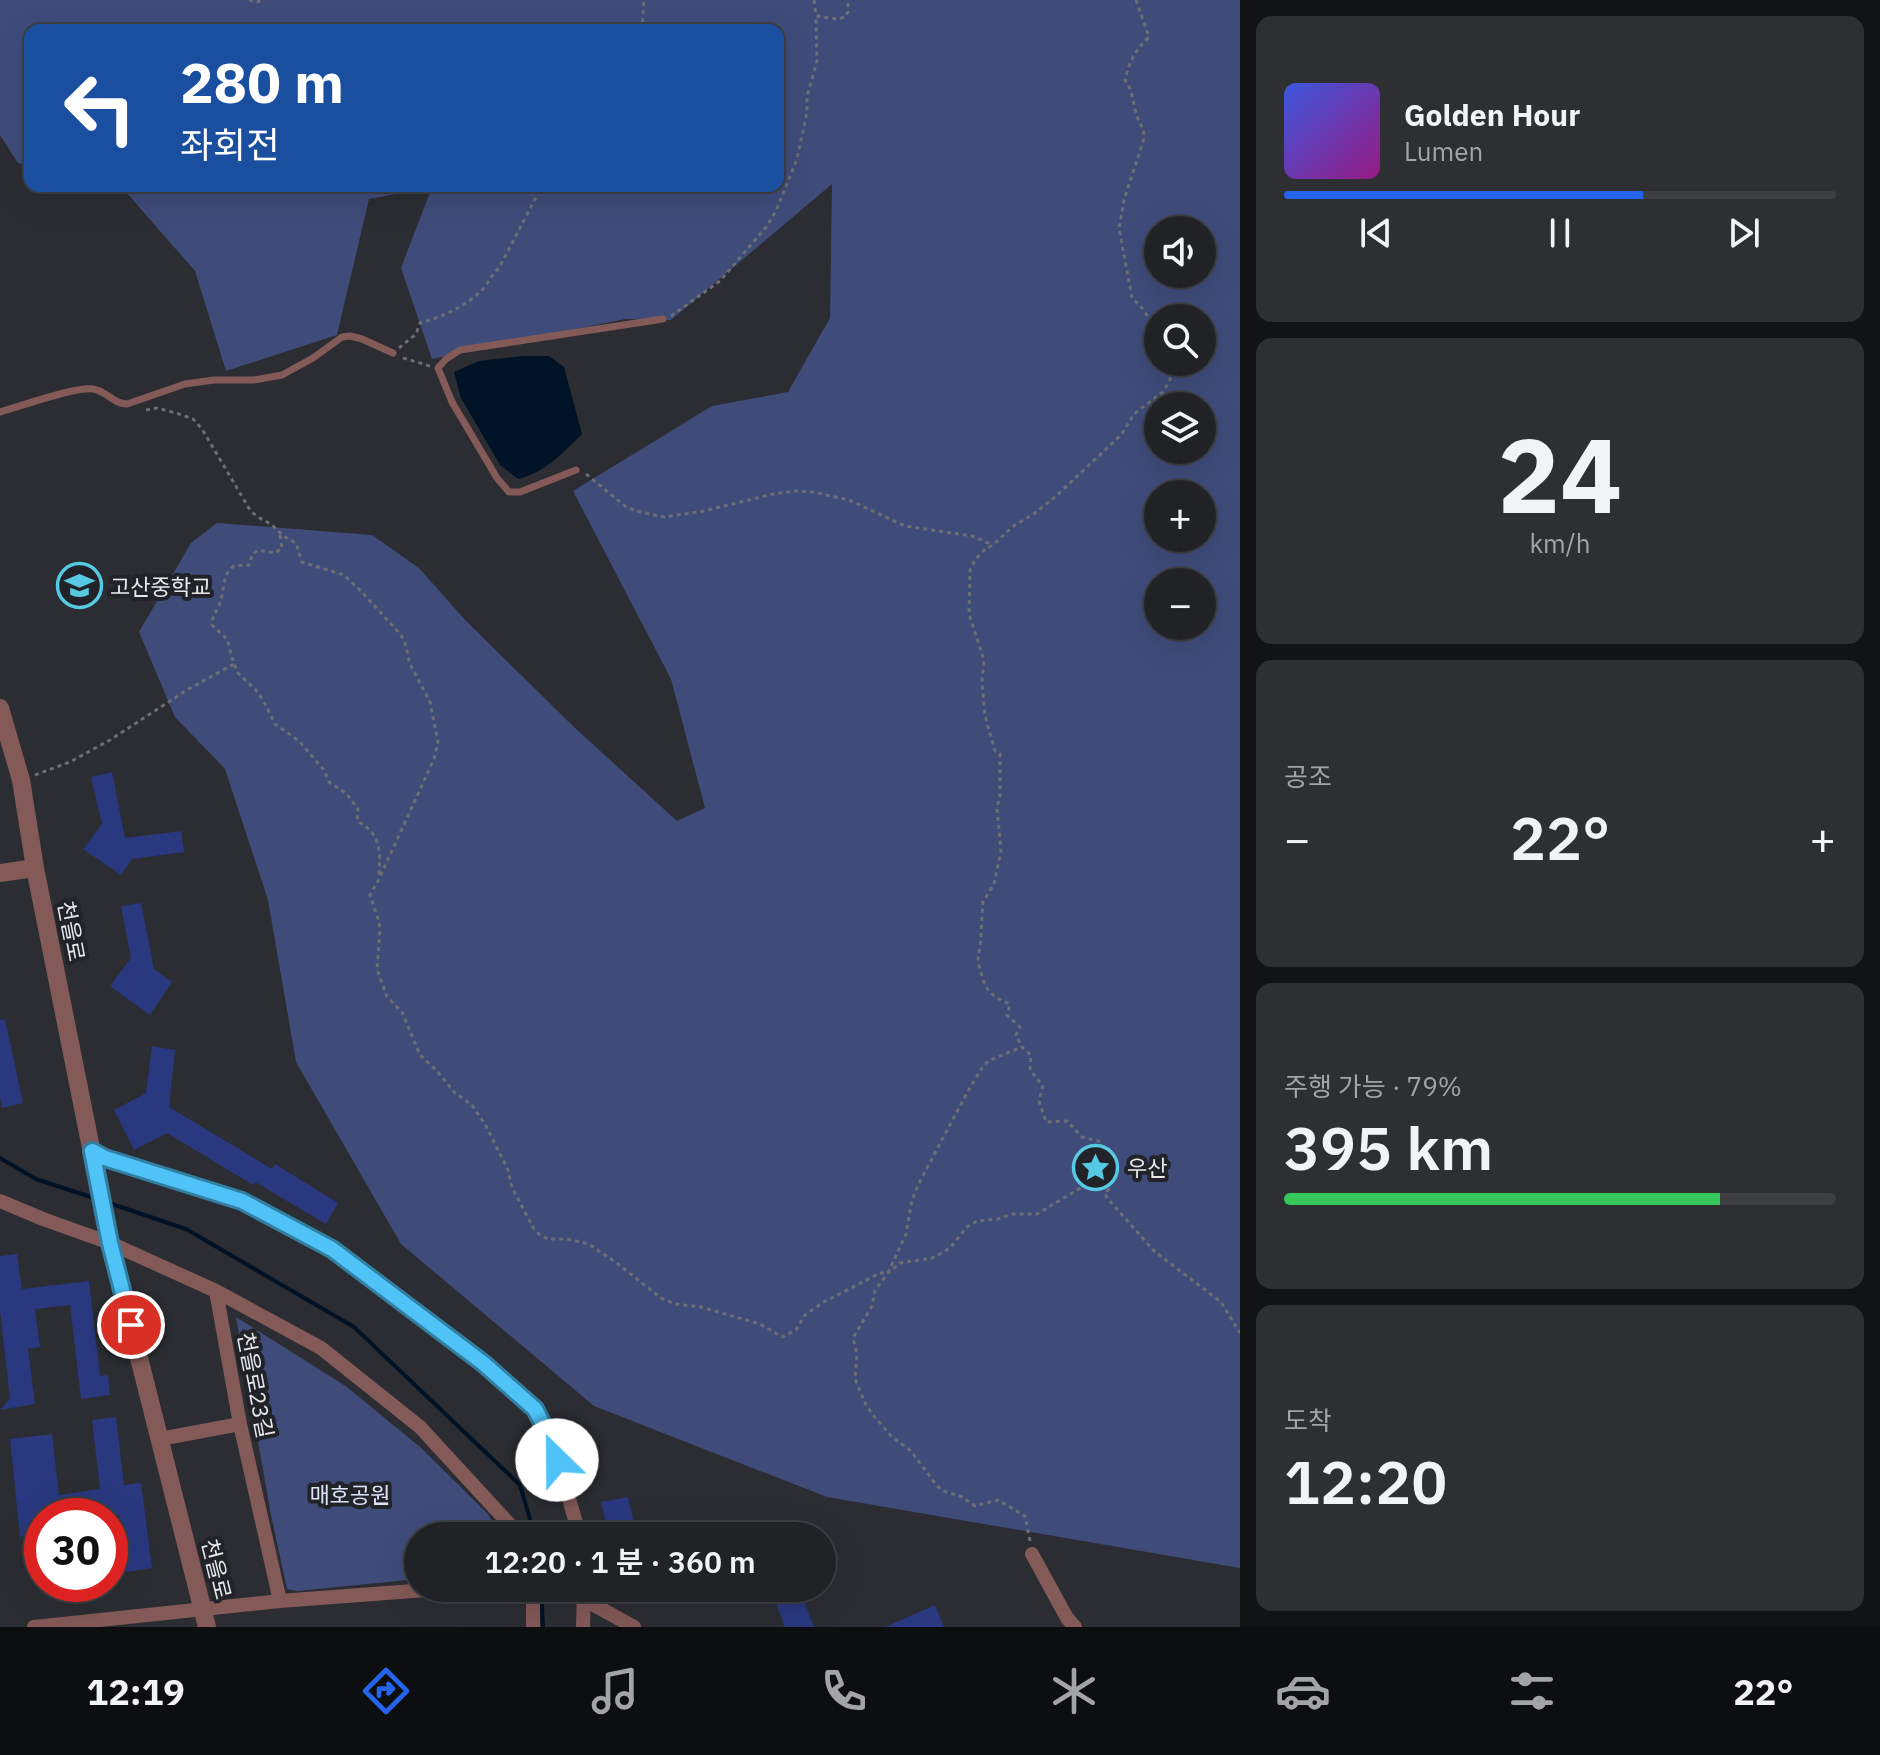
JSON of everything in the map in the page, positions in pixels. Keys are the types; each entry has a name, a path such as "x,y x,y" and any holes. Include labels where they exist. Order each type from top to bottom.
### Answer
{"street":[{"name":"천을로","path":"0,708 21,780 35,868 110,1243 205,1618"},
{"path":"0,873 35,868"},
{"path":"93,1158 105,1158 242,1201 332,1249 483,1363 535,1409 553,1444 576,1522"},
{"path":"0,1201 110,1243 216,1291 321,1348 420,1427 507,1522"},
{"name":"천을로23길","path":"216,1291 240,1424 280,1601"},
{"path":"160,1439 240,1424"},
{"path":"1032,1554 1075,1627"},
{"path":"34,1627 205,1618 280,1601 404,1592"},
{"path":"533,1602 533,1627"},
{"path":"581,1602 583,1627"},
{"path":"593,1602 634,1627"}],"lane":[{"path":"576,470 520,492 509,492 497,478 452,402 438,368 460,350 663,319"},
{"path":"0,412 74,391 100,391 119,404 127,404 174,386 282,375 342,337 362,339 393,353"}],"path":[{"path":"249,0 262,0"},
{"path":"642,24 644,0"},
{"path":"784,191 797,159 807,97 817,61 814,0"},
{"path":"816,16 845,17 848,0"},
{"path":"1136,0 1149,37 1137,48 1128,64 1125,80 1139,124 1144,129 1119,228 1132,298 1144,311"},
{"path":"393,353 416,334 420,323 443,317 484,288 499,268 539,192"},
{"path":"663,319 672,316 720,281 767,226 784,192"},
{"path":"393,353 438,368"},
{"path":"1172,376 1164,391 1134,414 1121,435 1055,497 985,549 970,570 969,614 984,660 985,716 995,751 1000,754 997,814 1001,851 994,884 983,902 977,955 984,985 1000,1000 1010,1004 1007,1015 1020,1027 1016,1035 1031,1055 1030,1070 1043,1086 1039,1101 1046,1122 1067,1121 1082,1137 1102,1142 1099,1154 1111,1188 1105,1192 1115,1208 1154,1251 1221,1302 1240,1333"},
{"path":"127,404 139,410 157,408 193,419 258,519 272,525 280,535 296,543 302,562 344,575 405,643 410,664 430,702 438,742 437,751 370,895 380,930 377,969 387,997 402,1012 420,1055 455,1093 472,1105 486,1126 508,1170 512,1188 540,1235 548,1239 589,1244 661,1298 675,1304 701,1307 760,1324 782,1337 796,1330 804,1316 822,1303 880,1273 888,1273 900,1263 932,1258 942,1253 977,1221 1042,1212 1089,1183 1103,1164"},
{"path":"576,470 581,470 625,506 664,517 773,494 813,492 849,500 905,526 972,536 993,545"},
{"path":"280,535 282,548 275,553 258,550 252,555 249,565 234,566 228,570 221,604 212,618 212,625 227,639 238,673 263,700 275,724 299,741 323,769 330,783 346,793 358,809 357,821 368,827 380,846 379,879"},
{"path":"21,780 70,762 234,664"},
{"path":"1022,1047 988,1061 968,1091 918,1185 906,1234 853,1338 857,1354 855,1379 866,1405 886,1431 911,1451 944,1491 962,1497 975,1506 998,1500 1025,1516 1032,1554"}],"green space":[{"path":"0,0 1240,0 1240,1568 827,1497 594,1406 401,1244 296,1062 268,900 225,769 175,717 139,632 191,543 217,523 372,535 419,568 466,621 575,728 677,821 705,808 671,679 573,491 712,406 788,392 830,318 832,184 671,320 625,319 432,359 401,268 430,192 784,192 784,24 24,24 24,164 18,163 0,135"},
{"path":"126,192 406,192 369,199 337,335 226,371 195,271"},
{"name":"매호공원","path":"236,1317 347,1387 420,1447 488,1514 492,1522 404,1522 404,1580 297,1591 287,1589"}],"shaded area":[{"path":"549,356 564,367 582,434 545,467 518,479 500,465 461,398 454,372 479,361"}],"building":[{"path":"112,772 125,838 181,831 184,852 132,859 121,875 83,849 102,824 91,777"},
{"path":"141,903 154,969 172,982 150,1015 110,986 131,958 121,906"},
{"path":"5,1019 23,1103 2,1108 0,1020"},
{"path":"152,1046 175,1050 169,1107 272,1169 275,1164 338,1203 326,1224 255,1182 253,1185 167,1133 134,1150 114,1110 146,1093"},
{"path":"17,1254 22,1289 89,1281 100,1376 108,1375 110,1395 81,1399 70,1305 35,1309 40,1347 28,1349 35,1404 0,1410 10,1398 0,1311 0,1256"},
{"path":"116,1417 124,1485 141,1483 152,1568 128,1572 128,1498 24,1498 24,1536 20,1537 10,1439 52,1434 59,1495 100,1489 92,1420"},
{"path":"628,1497 634,1522 606,1522 601,1502"},
{"path":"775,1602 804,1602 814,1627 785,1627"},
{"path":"935,1605 944,1627 885,1627"}],"waterway":[{"path":"0,1158 36,1179 97,1199"},
{"path":"109,1203 186,1229 354,1327 520,1485 531,1522"},
{"path":"542,1602 543,1627"}],"place":[{"name":"고산중학교","path":"79,586"},
{"name":"우산","path":"1096,1167"}],"route":[{"path":"131,1325 110,1243 92,1151 105,1158 242,1201 332,1249 483,1363 535,1409 553,1444 557,1460"}]}
